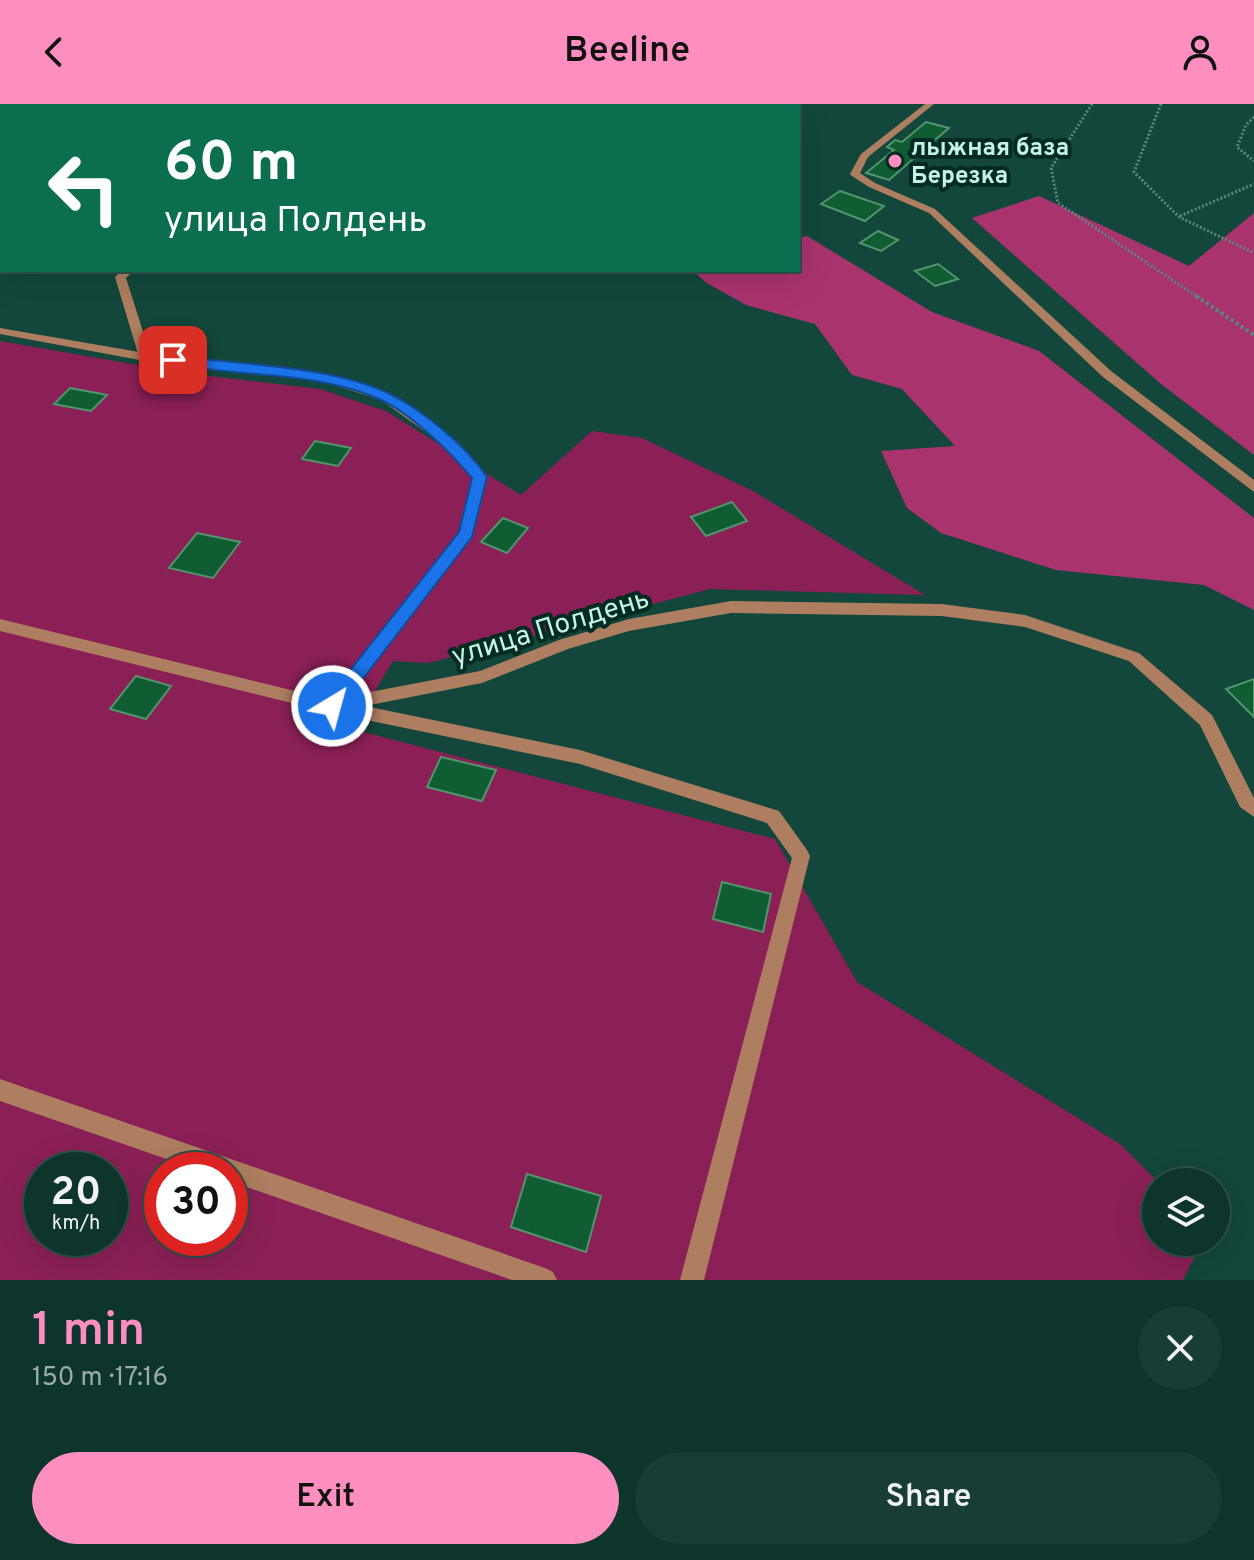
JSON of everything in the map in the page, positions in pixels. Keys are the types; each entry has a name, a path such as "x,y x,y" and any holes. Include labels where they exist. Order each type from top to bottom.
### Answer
{"street":[{"path":"930,104 864,156 855,174 872,185 932,211 1107,374 1254,487"},
{"path":"126,272 120,277 145,357"},
{"path":"0,331 145,357 323,378 385,397 453,445 480,477 467,533 332,706"},
{"name":"улица Полдень","path":"332,706 482,677 564,644 629,625 731,607 942,610 1025,621 1134,657 1206,720 1246,802 1254,809"},
{"path":"0,625 332,706 580,757 773,817 801,856 692,1280"},
{"path":"0,1090 178,1152"},
{"path":"248,1176 545,1280"}],"path":[{"path":"1092,104 1051,168 1058,203 1254,335"},
{"path":"1161,104 1134,172 1179,217 1254,253"},
{"path":"1254,117 1246,125 1237,147 1254,161"},
{"path":"1179,217 1254,184"}],"shaded area":[{"path":"1039,196 1189,266 1254,213 1254,455 1161,384 972,218"},
{"path":"807,236 932,312 1039,351 1254,518 1254,610 1204,585 1056,570 941,533 907,508 881,451 955,446 902,389 852,375 815,324 746,305 705,282 695,272 800,272 800,238"},
{"path":"0,341 184,373 320,389 386,411 521,495 592,431 642,438 753,491 925,595 710,589 428,663 393,661 352,729 775,839 857,982 1120,1144 1144,1168 1142,1256 1195,1256 1183,1280 0,1280"}],"building":[{"name":"лыжная база Березка","path":"926,122 949,128 889,180 866,173 894,150 887,147 895,140 902,142"},
{"path":"840,191 884,206 865,221 821,204"},
{"path":"878,231 898,240 881,251 860,243"},
{"path":"938,264 958,279 935,286 915,271"},
{"path":"70,388 107,395 91,411 54,404"},
{"path":"315,441 351,448 338,466 302,459"},
{"path":"732,502 747,521 706,536 691,517"},
{"path":"503,518 528,528 507,553 481,542"},
{"path":"197,533 240,542 213,578 169,568"},
{"path":"136,676 171,686 146,719 110,709"},
{"path":"1254,679 1254,717 1226,689"},
{"path":"441,757 496,770 482,801 427,787"},
{"path":"722,882 771,894 763,932 713,919"},
{"path":"527,1174 601,1196 586,1252 511,1227"}],"place":[{"name":"лыжная база Березка","path":"895,161"}],"route":[{"path":"173,360 323,378 385,397 453,445 480,477 467,533 332,706"}]}
